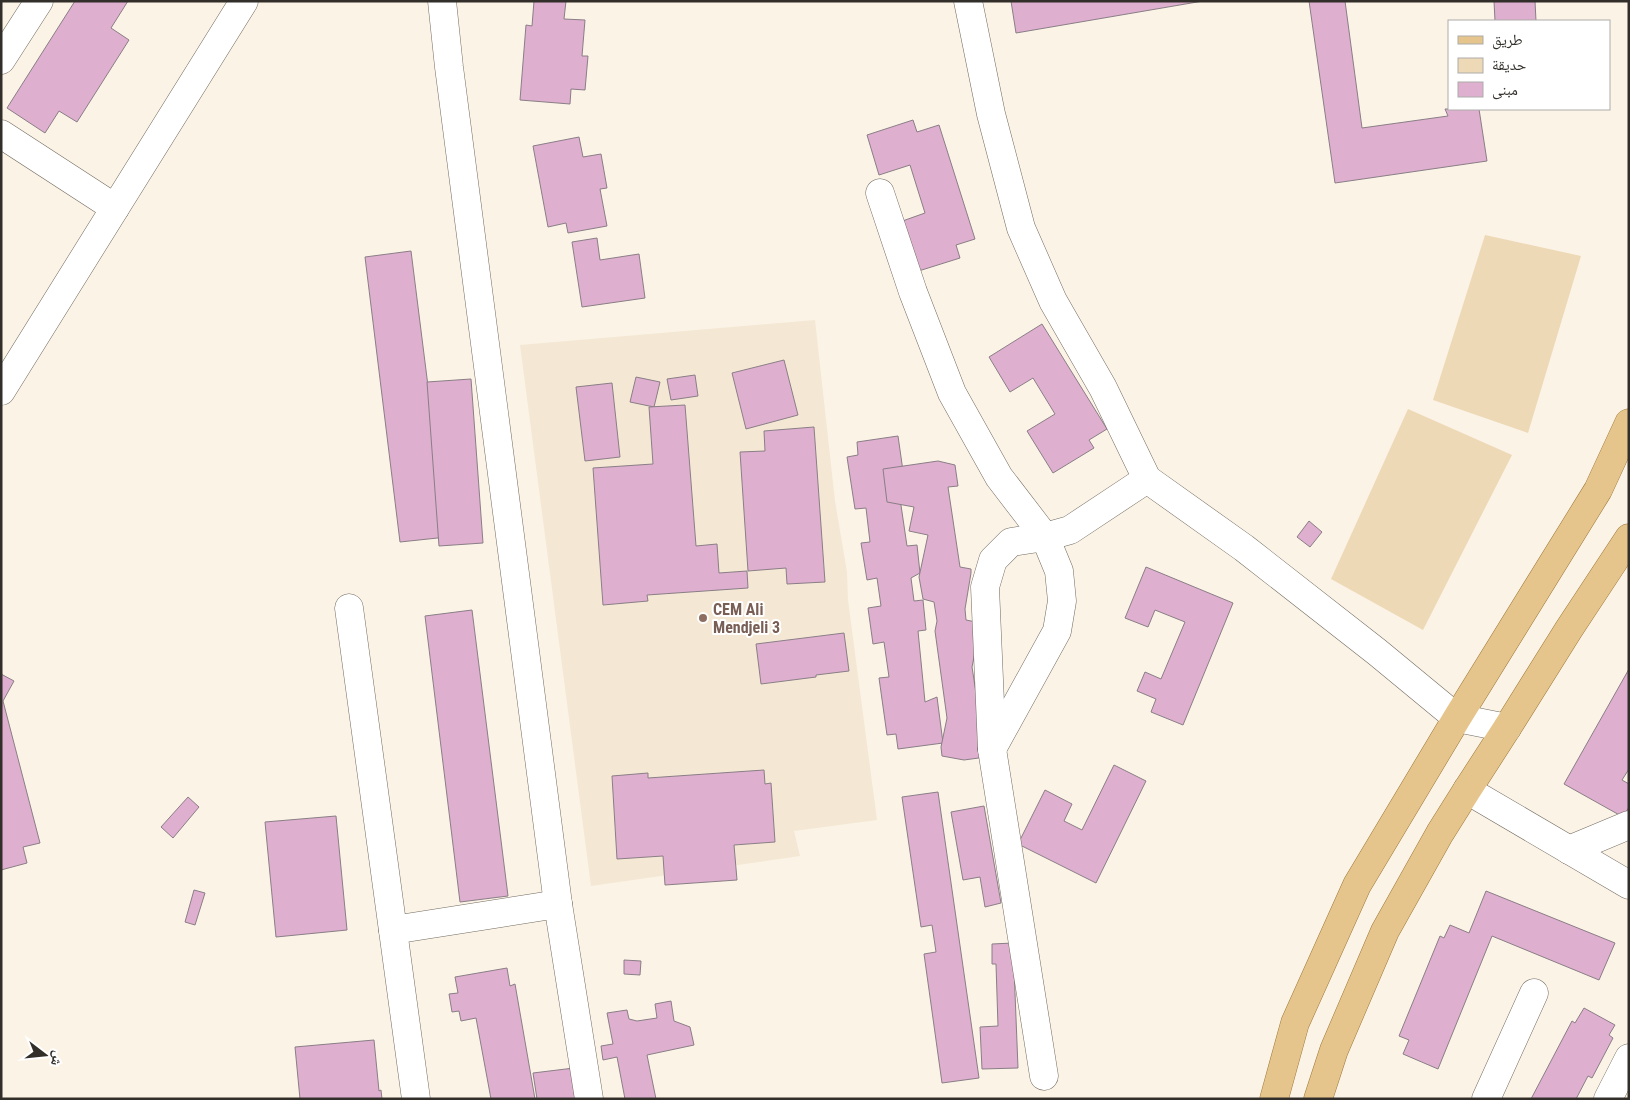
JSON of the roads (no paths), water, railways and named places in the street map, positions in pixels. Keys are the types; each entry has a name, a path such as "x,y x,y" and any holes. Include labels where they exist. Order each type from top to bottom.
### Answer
{"main road":[{"path":"1274,1099 1295,1022 1357,885 1457,718 1598,490 1629,422"},
{"path":"1318,1099 1334,1050 1384,931 1440,833 1629,538"}],"street":[{"path":"1,60 39,1"},
{"path":"1,391 244,1"},
{"path":"442,1 558,904 589,1099"},
{"path":"968,1 991,114 1021,228 1053,300 1103,388 1147,479 1244,548 1377,652 1457,718 1507,728"},
{"path":"1,134 115,208"},
{"path":"880,193 913,292 952,393 999,476 1045,537 1059,571 1062,601 1057,630 992,749"},
{"path":"1044,1076 992,749 985,587 993,560 1011,542 1045,537 1070,530 1147,479"},
{"path":"349,608 416,1099"},
{"path":"1467,790 1629,885"},
{"path":"1568,850 1629,825"},
{"path":"393,930 558,904"},
{"path":"1486,1099 1534,993"},
{"path":"1608,1099 1629,1058"}],"place":[{"name":"CEM Ali Mendjeli 3","path":"703,618"}]}
